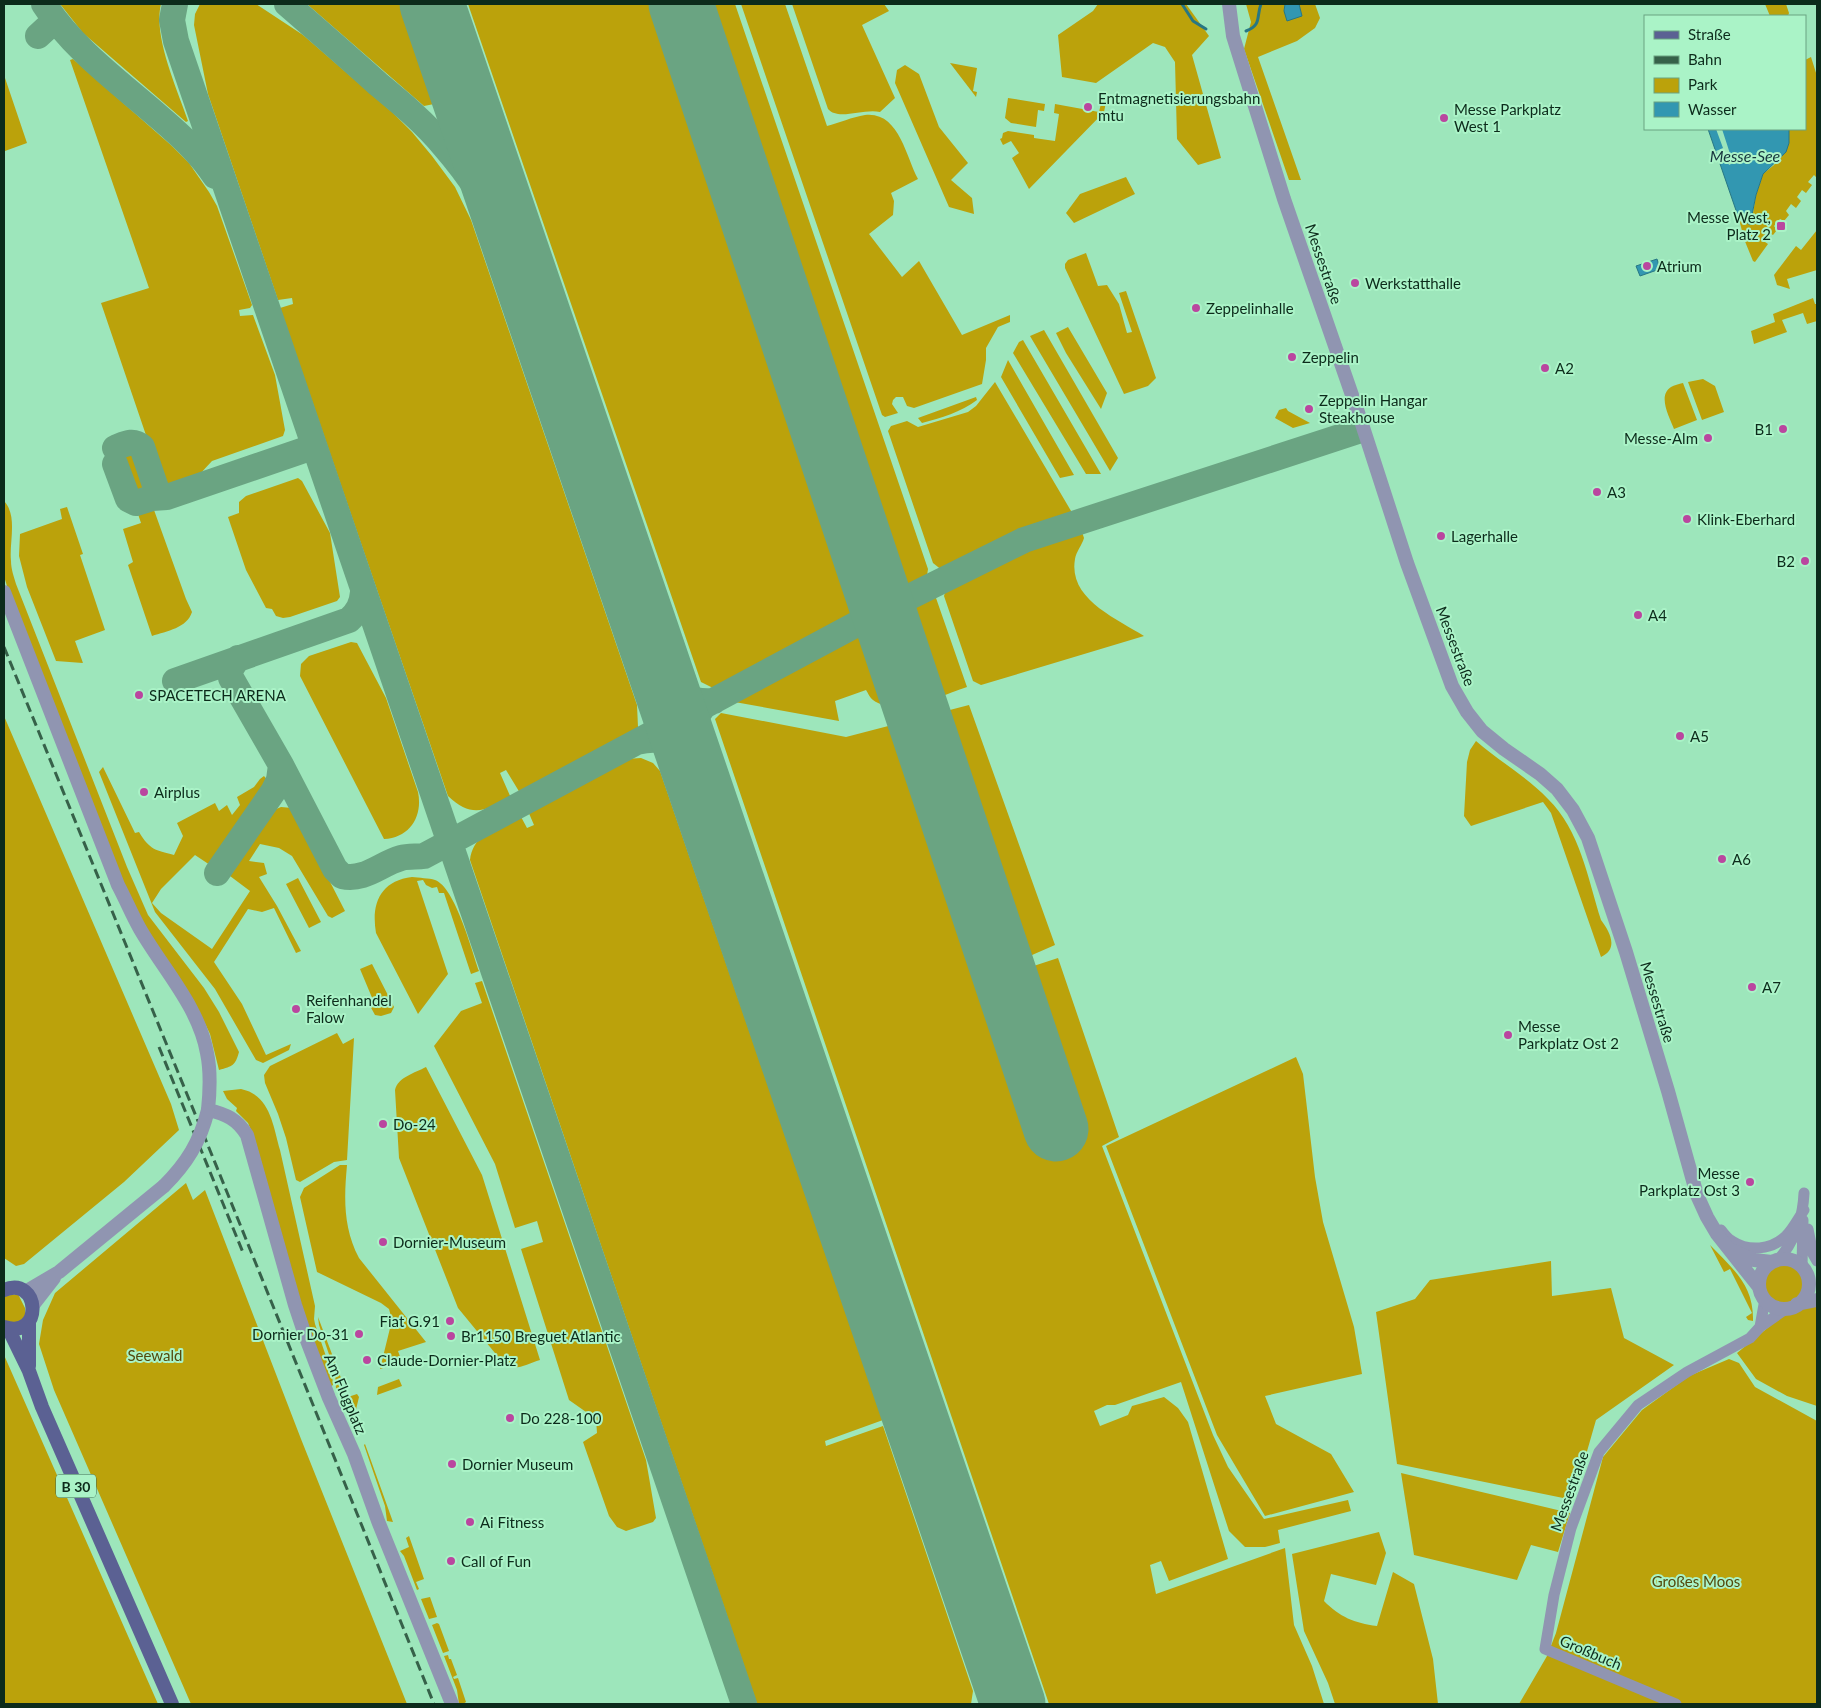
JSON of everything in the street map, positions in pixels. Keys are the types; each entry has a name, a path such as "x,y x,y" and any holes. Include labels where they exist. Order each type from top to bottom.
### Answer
{"main road":[{"path":"5,1287 17,1288 25,1292 33,1306"},
{"name":"B 30","path":"6,1328 21,1327 28,1322 32,1315 33,1306"},
{"name":"B 30","path":"28,1322 29,1371"},
{"name":"B 30","path":"6,1328 29,1371 46,1416 172,1704"}],"street":[{"name":"Messestraße","path":"1229,4 1233,36 1278,181 1361,421 1407,563 1452,686 1467,712 1482,731 1557,789 1573,810 1588,838 1626,952 1697,1195 1717,1234 1732,1250 1762,1293"},
{"path":"4,592 118,885 140,929 188,1004 200,1029 207,1052 210,1085 208,1110 203,1130 187,1161 164,1186 59,1272 25,1292"},
{"name":"Am Flugplatz","path":"208,1110 234,1118 247,1135 306,1338 329,1398 354,1454 378,1521 452,1704"},
{"path":"1802,1267 1804,1193"},
{"path":"1707,1217 1732,1242 1751,1248 1766,1248 1777,1243 1787,1235 1804,1210"},
{"path":"1760,1327 1762,1293 1760,1275 1790,1245 1804,1210"},
{"path":"1804,1210 1813,1254 1817,1261"},
{"path":"1732,1250 1754,1260 1793,1261 1802,1267 1813,1285 1805,1296 1792,1306"},
{"path":"33,1306 59,1272"},
{"path":"1762,1293 1775,1307 1792,1306 1817,1300"},
{"name":"Messestraße","path":"1554,1595 1571,1528 1599,1452 1638,1405 1688,1372 1750,1338 1760,1327 1792,1306"},
{"name":"Großbuch","path":"1554,1595 1545,1649 1676,1704"}],"green space":[{"path":"60,4 161,4 159,17 163,47 188,121 186,122 83,33"},
{"path":"200,4 256,4 303,35 393,113 412,132 455,187 471,220 637,705 638,727 626,737 520,793 506,770 500,773 511,798 486,809 471,810 456,803 448,796 280,308 293,304 292,298 278,300 208,94 194,25 195,14"},
{"path":"307,4 400,4 434,104 424,106"},
{"path":"468,4 735,4 928,569 926,582 717,690 701,682"},
{"path":"741,4 785,4 827,126 865,115 877,116 886,120 900,137 918,179 891,193 894,201 893,215 869,234 902,277 919,261 962,335 1010,315 1010,322 998,327 986,348 982,384 914,408 907,406 903,397 896,397 892,404 898,413 885,417 882,415"},
{"path":"792,4 884,4 889,11 862,25 895,98 880,112 838,114 828,109"},
{"path":"1098,4 1186,4 1209,36 1192,55 1221,158 1198,165 1177,139 1175,62 1165,47 1153,43 1096,83 1062,77 1058,35 1093,11"},
{"path":"1246,4 1285,4 1284,11 1302,16 1299,4 1315,4 1320,18 1315,28 1297,41 1258,57 1301,180 1289,180 1244,49 1251,22"},
{"path":"1765,4 1786,4 1788,15 1770,15"},
{"path":"1811,57 1817,76 1817,178 1814,175 1808,182 1812,185 1806,193 1802,190 1797,197 1801,201 1796,208 1791,204 1786,211 1789,215 1784,221 1780,219 1774,226 1777,230 1773,235 1768,232 1762,240 1768,244 1755,262 1744,239 1739,219 1751,225 1756,195 1763,174 1774,165 1789,143 1789,130 1806,130 1806,60"},
{"path":"73,59 172,146 189,163 209,192 217,206 252,305 250,308 239,310 240,316 253,315 275,375 285,430 283,436 212,461 198,476 164,488 101,303 149,288 70,60"},
{"path":"950,63 977,68 973,91 977,92 976,97"},
{"path":"905,65 919,74 939,127 968,163 951,180 972,198 974,214 949,207 895,83 897,70"},
{"path":"4,75 27,143 5,151 4,148"},
{"path":"1104,91 1108,92 1104,112 1029,189 1012,158 1019,153 1011,141 1003,145 1000,139 1003,133 1008,131 1034,135 1034,138 1055,141 1059,114 1054,113 1055,104 1099,112"},
{"path":"1008,98 1045,104 1044,111 1038,110 1036,127 1011,123 1005,118"},
{"path":"1126,177 1135,194 1074,223 1066,213 1080,194"},
{"path":"1817,230 1817,270 1787,279 1790,289 1777,285 1774,275 1796,246 1801,250"},
{"path":"1086,253 1098,286 1107,285 1119,304 1127,333 1132,332 1119,293 1126,291 1156,378 1148,386 1124,394 1065,268 1068,260"},
{"path":"1813,298 1815,304 1817,304 1817,321 1807,324 1803,313 1782,320 1787,332 1754,344 1751,331 1775,322 1773,314"},
{"path":"1068,327 1107,393 1101,409 1066,353 1056,333"},
{"path":"1044,330 1118,458 1110,471 1030,336"},
{"path":"1023,340 1101,474 1086,474 1013,353 1019,342"},
{"path":"1008,360 1074,475 1060,478 1001,377"},
{"path":"1703,379 1715,386 1724,412 1702,420 1688,382"},
{"path":"995,382 1074,516 1023,535 950,570 943,571 933,563 888,431 891,426 907,421 918,427 968,412 976,406"},
{"path":"1683,383 1697,420 1674,429 1666,407 1665,396 1671,387"},
{"path":"976,397 977,400 951,414 922,423 918,418"},
{"path":"1286,408 1310,423 1293,428 1275,418 1279,410"},
{"path":"131,447 136,449 148,488 136,496 131,493 117,450"},
{"path":"298,478 302,481 330,533 340,597 337,601 283,618 276,616 272,609 266,608 246,570 228,517 239,513 239,502 246,496"},
{"path":"4,501 11,514 11,564 16,584 127,867 148,915 204,988 219,1012 239,1052 233,1065 219,1070 210,1034 198,1009 147,930 122,879 9,593 4,576"},
{"path":"146,506 154,510 192,612 186,622 181,625 152,636 128,565 133,562 123,529 141,523 138,514 139,508"},
{"path":"67,507 83,554 80,555 105,630 75,641 83,663 56,661 27,587 19,556 20,534 62,519 60,509"},
{"path":"1080,526 1084,538 1075,559 1075,573 1079,585 1096,606 1144,636 981,685 973,681 944,596 948,583 1012,552"},
{"path":"930,594 936,598 967,687 920,703 894,707 883,705 873,700 866,690 835,701 839,721 729,701"},
{"path":"351,642 357,643 386,698 418,792 418,809 413,824 401,835 393,838 384,839 300,676 301,664 309,656"},
{"path":"969,705 1055,945 1000,969 1003,976 1058,958 1119,1137 1102,1146 1213,1435 1228,1467 1264,1519 1348,1500 1351,1511 1278,1530 1280,1543 1265,1547 1245,1547 1229,1531 1181,1382 1115,1405 1107,1405 1094,1411 1100,1426 1128,1415 1132,1406 1164,1397 1178,1408 1188,1422 1228,1559 1169,1581 1161,1561 1150,1565 1156,1594 1285,1548 1294,1625 1312,1666 1324,1704 1049,1704 715,719 721,713 846,737"},
{"path":"4,716 171,1104 179,1130 124,1182 24,1264 16,1266 4,1258"},
{"path":"1476,741 1540,791 1559,811 1568,825 1582,856 1601,920 1610,935 1611,945 1607,954 1601,957 1551,813 1543,802 1471,826 1464,816 1467,762 1470,750"},
{"path":"641,758 653,763 660,771 883,1420 825,1441 826,1446 883,1426 973,1691 971,1704 757,1704 470,860 476,843 488,831 520,815 527,828 534,825 528,811 626,759"},
{"path":"103,767 135,833 139,832 150,846 174,855 183,836 177,823 215,803 219,811 227,805 232,815 240,805 237,797 254,787 264,776 268,781 210,865 195,855 161,889 152,903 161,913 212,949 250,891 230,876 274,810 281,807 292,808 345,911 332,918 328,916 292,856 279,848 260,844 249,861 264,863 267,874 259,877 301,951 296,953 274,908 262,912 248,909 214,962 242,1004 266,1055 291,1044 289,1050 263,1063 256,1060 215,989 155,912 99,772"},
{"path":"412,877 435,880 449,894 462,921 479,971 471,974 444,893 439,893 437,887 432,888 426,885 423,880 417,881 448,974 418,1014 376,933 375,922 377,904 385,889 401,879"},
{"path":"298,878 321,922 309,928 286,884"},
{"path":"372,964 394,1007 391,1013 381,1016 375,1015 369,1004 373,1000 360,969"},
{"path":"482,981 646,1460 656,1518 653,1522 626,1531 617,1527 609,1516 583,1442 597,1433 596,1419 569,1400 521,1249 543,1242 537,1221 515,1228 495,1164 434,1046 461,1011 482,1003 475,983"},
{"path":"337,1033 343,1044 354,1038 347,1160 334,1162 300,1182 296,1180 286,1138 265,1083 264,1075 270,1066"},
{"path":"1296,1057 1303,1074 1315,1177 1323,1222 1354,1327 1362,1374 1265,1396 1276,1424 1331,1454 1354,1492 1265,1516 1217,1435 1106,1146"},
{"path":"426,1067 482,1175 540,1360 517,1367 504,1364 458,1308 399,1158 395,1090 403,1079"},
{"path":"241,1089 251,1092 264,1104 272,1121 315,1306 315,1324 332,1374 333,1385 330,1387 306,1321 255,1140 248,1123 236,1111 237,1108 227,1099 223,1091"},
{"path":"340,1165 347,1165 345,1189 347,1224 359,1258 426,1342 398,1351 402,1362 380,1369 392,1320 389,1309 381,1303 317,1272 300,1197 304,1188"},
{"name":"Seewald","path":"186,1183 193,1200 205,1190 301,1439 407,1704 191,1704 54,1390 39,1344 43,1320 55,1293"},
{"path":"1710,1245 1734,1270 1746,1287 1750,1297 1752,1308 1753,1321 1748,1320 1746,1317 1752,1313 1730,1269 1724,1272"},
{"path":"1551,1261 1552,1296 1611,1288 1624,1338 1674,1365 1596,1420 1573,1500 1397,1464 1376,1312 1415,1299 1430,1280"},
{"path":"1784,1265 1798,1270 1803,1284 1798,1298 1784,1303 1770,1298 1765,1284 1770,1270"},
{"path":"18,1294 25,1308 26,1319 21,1323 4,1322 4,1296"},
{"path":"1812,1305 1817,1305 1817,1406 1787,1396 1756,1379 1737,1353 1781,1317"},
{"path":"318,1317 341,1378 341,1387 336,1389 335,1372"},
{"path":"4,1355 158,1704 4,1704"},
{"name":"Großes Moos","path":"1729,1359 1739,1363 1755,1387 1817,1421 1817,1704 1519,1704 1547,1656 1556,1633 1603,1457 1642,1410 1689,1376"},
{"path":"399,1379 402,1386 377,1395 378,1387"},
{"path":"357,1394 359,1397 353,1422 341,1401"},
{"path":"365,1444 393,1522 387,1521 385,1506"},
{"path":"1401,1473 1570,1513 1558,1552 1531,1545 1517,1580 1414,1555"},
{"path":"1379,1532 1386,1553 1376,1585 1331,1574 1324,1601 1348,1618 1377,1626 1393,1572 1414,1584 1433,1659 1438,1704 1335,1704 1328,1683 1304,1631 1292,1554"},
{"path":"409,1536 424,1579 416,1582 419,1589 417,1590 404,1556 400,1551 409,1547 406,1538"},
{"path":"430,1597 437,1617 429,1619 421,1599"},
{"path":"437,1623 449,1651 443,1653 432,1625"},
{"path":"448,1655 457,1675 453,1677 454,1679 458,1678 466,1702 463,1704 459,1704 457,1690 444,1656"}],"water":[{"path":"1285,4 1299,4 1302,16 1287,21 1284,11"},
{"name":"Messe-See","path":"1708,130 1789,130 1789,143 1786,152 1763,174 1756,195 1750,225 1744,220 1739,219"},
{"path":"1657,259 1660,269 1640,276 1636,266"}],"pier":[{"path":"1716,130 1722,130 1733,163 1729,165 1725,154 1718,156 1716,151 1723,148"}],"waterway":[{"path":"1182,4 1193,21 1206,29"},
{"path":"1246,31 1251,29 1258,20 1261,4"}],"taxiway":[{"path":"44,4 69,36 113,78 182,138 215,176"},
{"path":"175,4 172,20 176,41 744,1704"},
{"path":"287,4 437,138 457,161 479,193 499,225 525,277"},
{"path":"38,36 51,24 53,18"},
{"path":"238,658 230,670 231,678 281,765 335,869 342,876 358,876 401,858 424,856 883,610 1024,540 1355,432"},
{"path":"115,448 132,443 142,447 157,491 159,494 167,497"},
{"path":"115,464 128,499 136,503 152,498 167,497 313,447"},
{"path":"175,681 349,620 359,608 363,592"},
{"path":"661,673 672,687 683,696 690,699 714,701"},
{"path":"637,742 655,740 670,743 682,752 693,767 688,741 690,728 704,706"},
{"path":"217,873 273,792 279,780 281,765"},
{"path":"1002,1672 1005,1687 1003,1704"}],"runway":[{"path":"432,4 1013,1704"},
{"path":"681,4 1056,1129"}],"railway":[{"path":"4,647 434,1704"},
{"path":"159,1047 244,1255"}],"place":[{"name":"Entmagnetisierungsbahn mtu","path":"1088,107"},
{"name":"Messe Parkplatz West 1","path":"1444,118"},
{"name":"Messe West, Platz 2","path":"1781,226"},
{"name":"Atrium","path":"1647,266"},
{"name":"Werkstatthalle","path":"1355,283"},
{"name":"Zeppelinhalle","path":"1196,308"},
{"name":"Zeppelin","path":"1292,357"},
{"name":"A2","path":"1545,368"},
{"name":"Zeppelin Hangar Steakhouse","path":"1309,409"},
{"name":"B1","path":"1783,429"},
{"name":"Messe-Alm","path":"1708,438"},
{"name":"A3","path":"1597,492"},
{"name":"Klink-Eberhard","path":"1687,519"},
{"name":"Lagerhalle","path":"1441,536"},
{"name":"B2","path":"1805,561"},
{"name":"A4","path":"1638,615"},
{"name":"SPACETECH ARENA","path":"139,695"},
{"name":"A5","path":"1680,736"},
{"name":"Airplus","path":"144,792"},
{"name":"A6","path":"1722,859"},
{"name":"A7","path":"1752,987"},
{"name":"Reifenhandel Falow","path":"296,1009"},
{"name":"Messe Parkplatz Ost 2","path":"1508,1035"},
{"name":"Do-24","path":"383,1124"},
{"name":"Messe Parkplatz Ost 3","path":"1750,1182"},
{"name":"Dornier-Museum","path":"383,1242"},
{"name":"Fiat G.91","path":"450,1321"},
{"name":"Dornier Do-31","path":"359,1334"},
{"name":"Br1150 Breguet Atlantic","path":"451,1336"},
{"name":"Claude-Dornier-Platz","path":"367,1360"},
{"name":"Do 228-100","path":"510,1418"},
{"name":"Dornier Museum","path":"452,1464"},
{"name":"Ai Fitness","path":"470,1522"},
{"name":"Call of Fun","path":"451,1561"}]}
